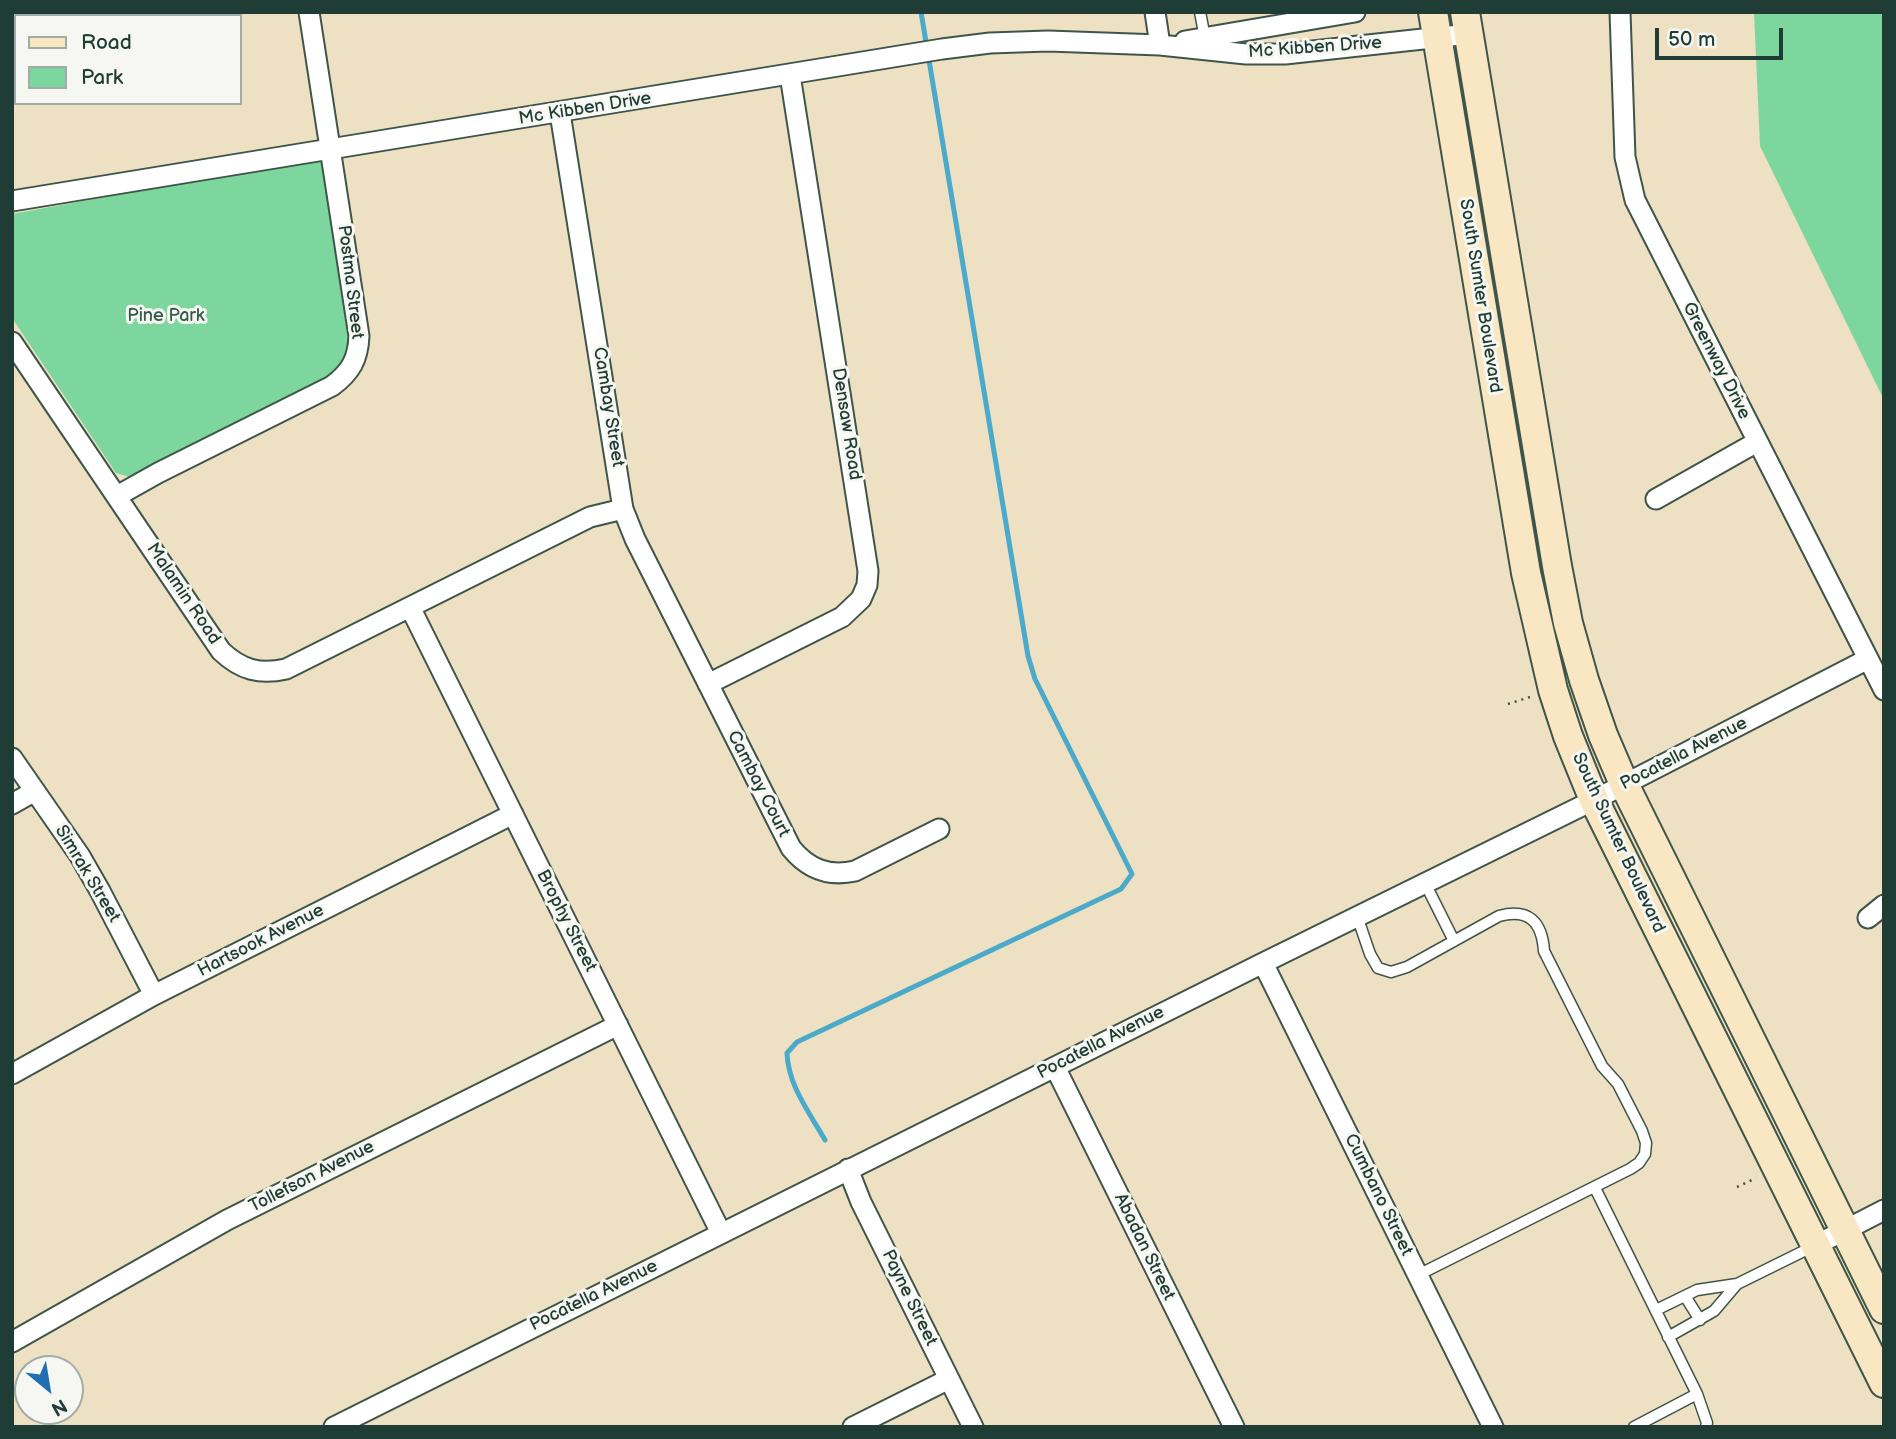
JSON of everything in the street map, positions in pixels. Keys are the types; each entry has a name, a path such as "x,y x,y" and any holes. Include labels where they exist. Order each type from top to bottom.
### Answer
{"main road":[{"name":"South Sumter Boulevard","path":"1467,23 1556,566 1568,623 1599,724 1624,784 1884,1309"},
{"name":"South Sumter Boulevard","path":"1435,25 1531,597 1553,690 1568,736 1594,800 1884,1383"}],"street":[{"name":"Postma Street","path":"117,496 332,386 346,376 354,365 359,335 309,12"},
{"path":"1155,12 1160,45"},
{"name":"Mc Kibben Drive","path":"1160,45 1355,12"},
{"name":"Greenway Drive","path":"1620,12 1625,157 1631,189 1884,690"},
{"name":"Mc Kibben Drive","path":"12,201 990,43 1048,41 1160,45 1246,54 1285,54 1435,25 1467,23"},
{"name":"Densaw Road","path":"708,684 842,617 861,599 867,585 868,571 838,366 790,75"},
{"name":"Cambay Street","path":"560,113 623,509 635,539 708,684"},
{"name":"Malamin Road","path":"12,342 221,651 246,669 272,672 286,669 590,517 623,509"},
{"path":"1656,499 1757,442"},
{"name":"Brophy Street","path":"411,608 721,1233"},
{"name":"Pocatella Avenue","path":"334,1427 1594,800 1868,659"},
{"name":"Cambay Court","path":"708,684 790,848 816,870 834,874 855,871 939,829"},
{"name":"Simrak Street","path":"12,758 80,856 154,995"},
{"path":"12,804 35,791"},
{"name":"Hartsook Avenue","path":"12,1074 154,995 513,814"},
{"path":"1868,918 1884,905"},
{"name":"Cumbano Street","path":"1263,963 1493,1427"},
{"name":"Tollefson Avenue","path":"12,1342 226,1220 618,1025"},
{"name":"Abadan Street","path":"1055,1067 1234,1427"},
{"name":"Payne Street","path":"848,1169 861,1202 973,1427"},
{"path":"1816,1245 1884,1210"},
{"path":"853,1427 949,1379"}],"lane":[{"path":"1200,12 1205,38"},
{"path":"1425,883 1454,941"},
{"path":"1357,916 1370,954 1378,968 1391,972 1407,967 1499,916 1522,914 1536,923 1543,939 1544,951 1602,1066 1618,1084 1646,1143 1645,1154 1639,1163 1595,1188 1418,1275"},
{"path":"1595,1188 1697,1394 1706,1427"},
{"path":"1656,1310 1697,1290 1737,1284 1816,1245"},
{"path":"1668,1337 1714,1311 1737,1284"},
{"path":"1685,1296 1700,1320"},
{"path":"1634,1427 1697,1394"}],"green space":[{"path":"1754,12 1884,12 1884,400 1760,146"},
{"name":"Pine Park","path":"325,157 351,339 346,364 336,376 141,472 129,477 116,473 12,318 12,214"}],"waterway":[{"path":"825,1140 800,1098 791,1076 787,1053 797,1042 1121,889 1132,874 1035,679 1028,656 921,12"}]}
